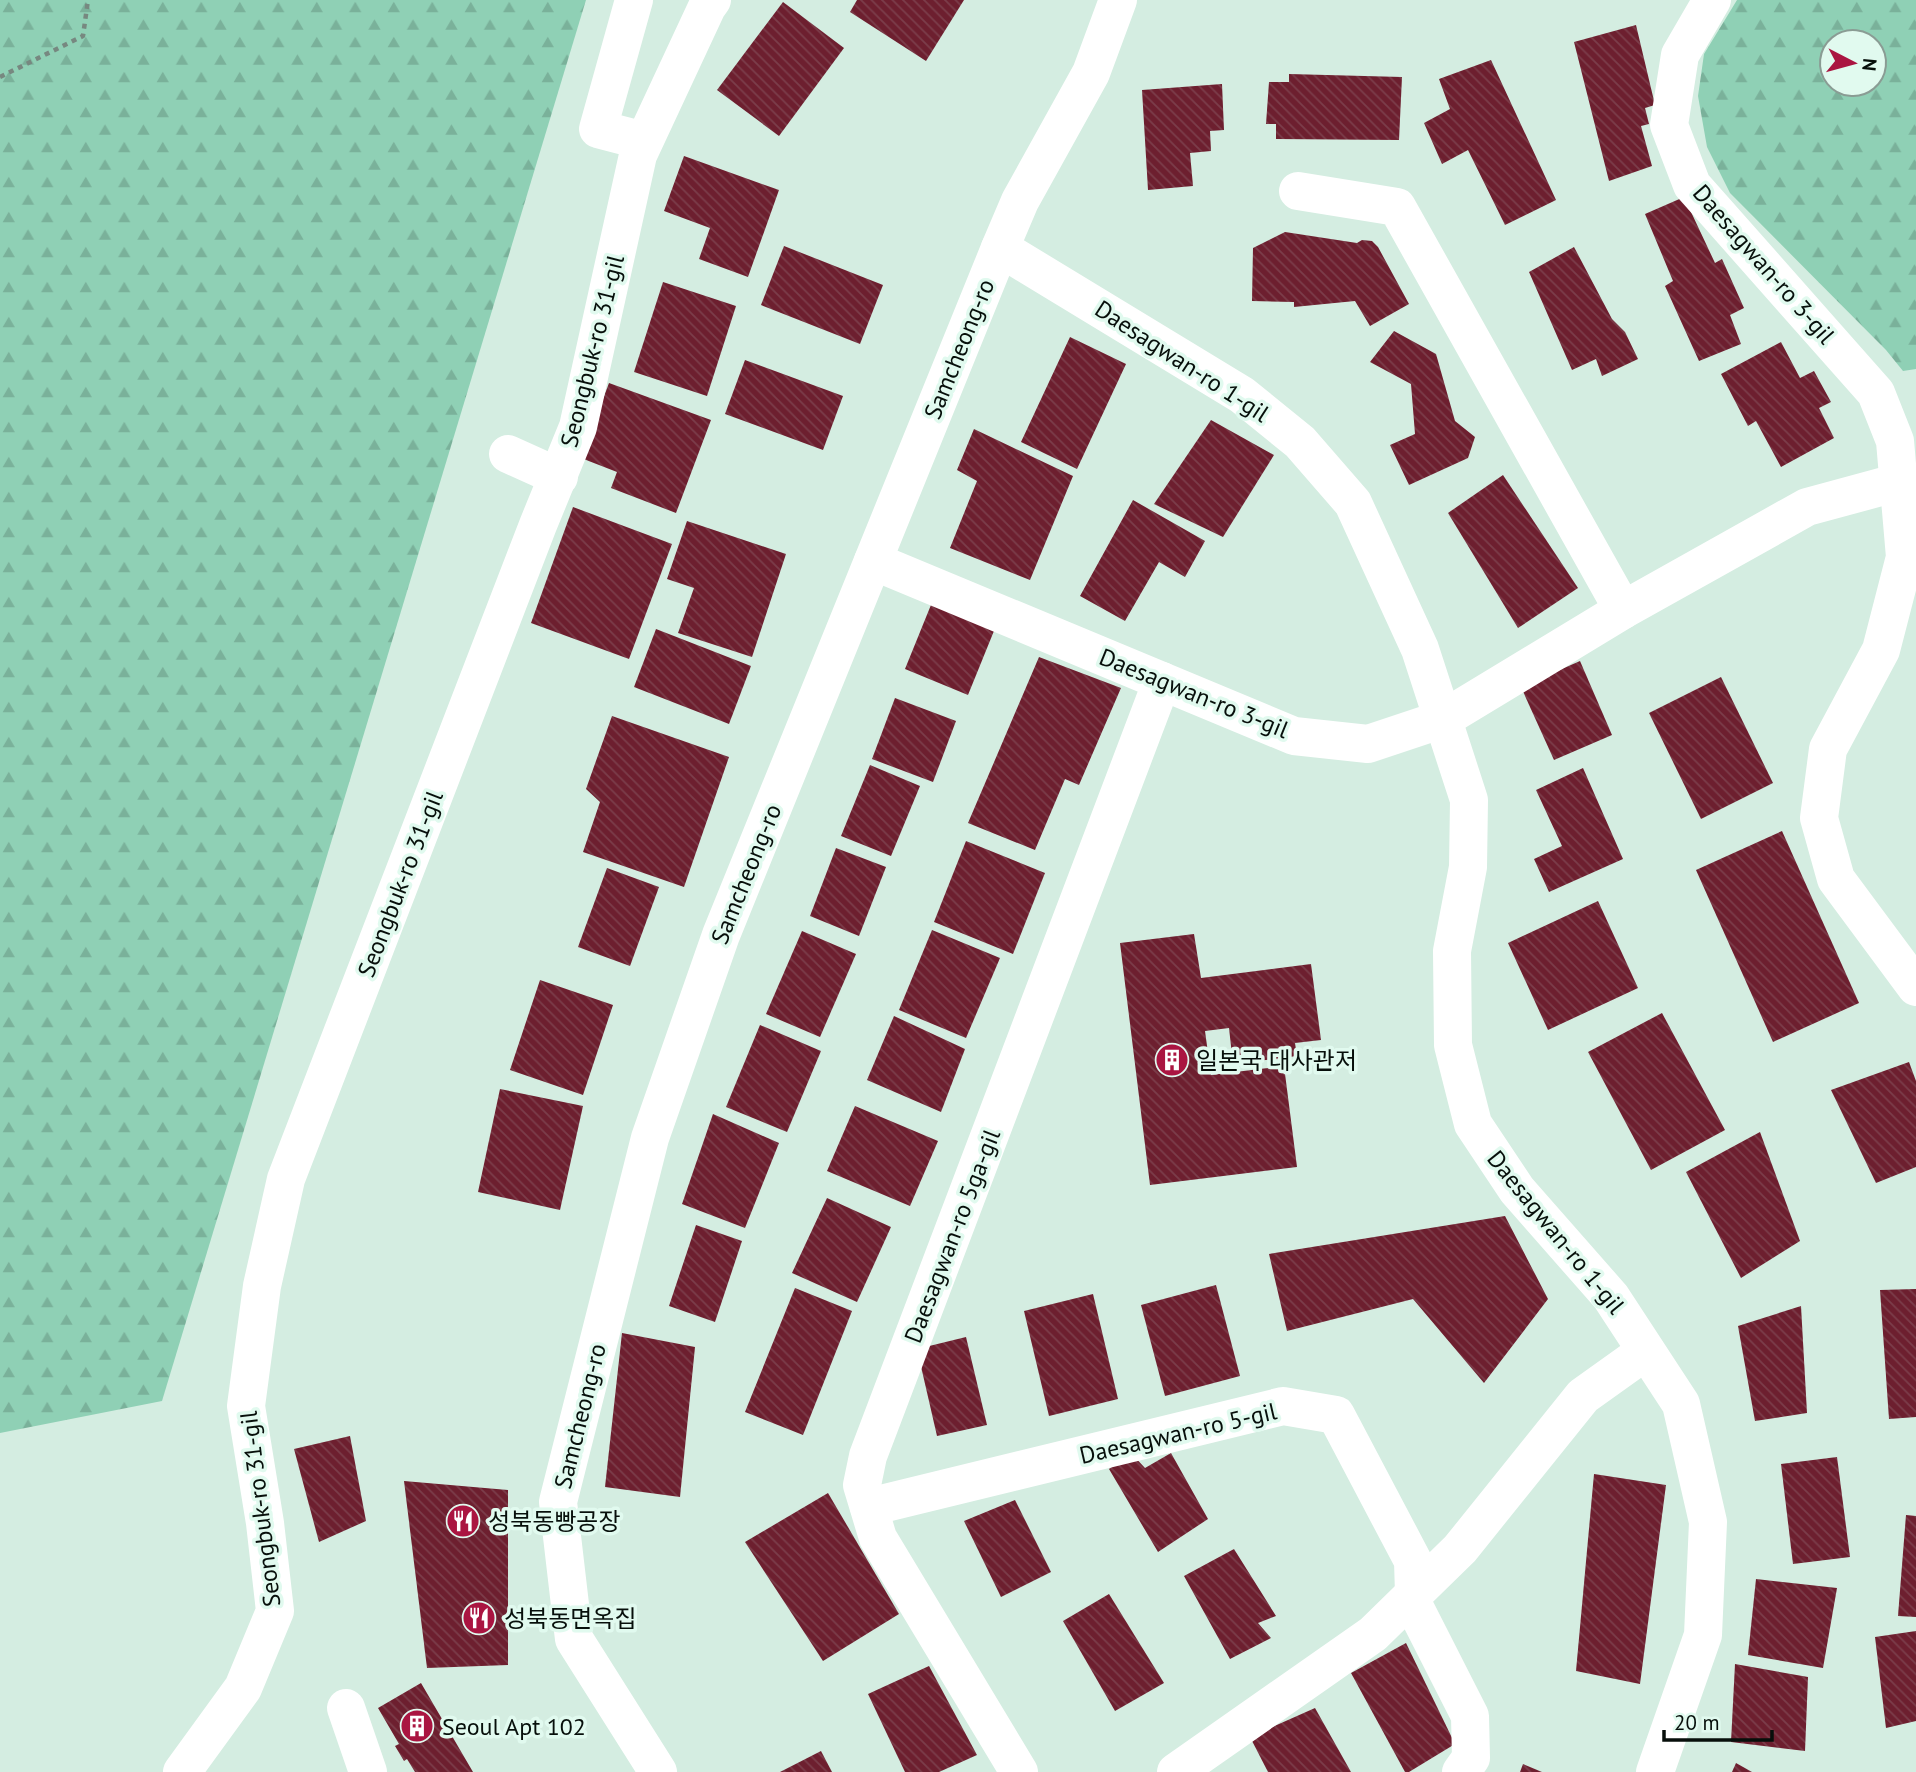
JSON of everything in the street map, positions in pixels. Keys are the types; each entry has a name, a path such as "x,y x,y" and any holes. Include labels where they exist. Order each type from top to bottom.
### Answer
{"street":[{"path":"634,0 598,129 644,141"},
{"name":"Seongbuk-ro 31-gil","path":"182,1772 243,1688 275,1611 265,1523 246,1406 262,1286 286,1179 578,427 638,155 712,0"},
{"name":"Samcheong-ro","path":"658,1772 574,1639 558,1502 650,1138 721,935 1000,247 1020,201 1091,73 1118,0"},
{"name":"Daesagwan-ro 3-gil","path":"1712,0 1680,55 1669,125 1692,185 1876,393 1895,441 1905,558 1881,650 1828,749 1819,818 1836,879 1916,988"},
{"path":"1298,191 1397,207 1623,610"},
{"name":"Daesagwan-ro 1-gil","path":"1000,247 1242,395 1300,442 1353,503 1420,649 1469,800 1468,867 1452,951 1453,1045 1473,1124 1517,1190 1611,1297 1681,1404 1708,1522 1703,1635 1655,1772"},
{"path":"508,454 559,477"},
{"name":"Daesagwan-ro 3-gil","path":"873,561 1294,736 1368,744 1443,719 1623,610 1807,507 1899,482"},
{"name":"Daesagwan-ro 5ga-gil","path":"1019,1772 878,1538 862,1485 868,1456 1161,681"},
{"path":"1176,1772 1373,1634 1460,1549 1583,1396 1646,1350"},
{"name":"Daesagwan-ro 5-gil","path":"869,1507 1283,1406 1336,1415 1412,1561 1412,1596"},
{"path":"1412,1596 1470,1716 1471,1758 1461,1772"},
{"path":"345,1708 368,1772"}],"path":[{"path":"0,77 83,36 88,0"}],"green space":[{"path":"0,0 586,0 162,1401 0,1433"},
{"path":"1737,0 1916,0 1916,369 1903,371 1886,350 1730,193 1707,147 1698,96 1704,54"}],"building":[{"path":"857,0 964,0 926,61 850,12"},
{"path":"783,2 844,48 779,136 717,90"},
{"path":"1636,25 1655,105 1645,108 1649,124 1641,126 1652,166 1609,181 1574,42"},
{"path":"1491,60 1556,200 1505,225 1468,150 1442,164 1424,123 1450,109 1439,79"},
{"path":"1289,74 1402,77 1399,140 1276,139 1276,124 1266,124 1269,82 1289,82"},
{"path":"1222,84 1224,130 1210,131 1211,151 1190,153 1193,186 1148,190 1142,90"},
{"path":"684,156 779,190 748,277 699,259 710,228 664,211"},
{"path":"1684,197 1715,263 1722,259 1744,308 1730,315 1741,344 1699,361 1665,286 1673,281 1645,214"},
{"path":"1285,232 1357,243 1362,240 1372,241 1378,247 1409,304 1370,326 1355,301 1294,307 1294,302 1252,301 1253,248"},
{"path":"784,246 883,285 860,344 761,305"},
{"path":"1574,247 1612,319 1625,332 1638,359 1602,376 1596,359 1572,370 1529,272"},
{"path":"663,282 736,306 707,396 634,372"},
{"path":"1394,331 1436,354 1455,421 1475,437 1468,458 1409,485 1390,445 1415,434 1411,384 1370,362"},
{"path":"1070,337 1126,364 1077,469 1021,442"},
{"path":"1781,342 1800,378 1814,371 1831,402 1819,408 1834,438 1781,467 1756,421 1748,426 1721,374"},
{"path":"745,360 843,396 823,450 725,414"},
{"path":"609,383 711,420 676,513 611,488 617,472 581,458"},
{"path":"1211,420 1274,455 1223,537 1154,504"},
{"path":"974,429 1073,476 1030,580 950,548 977,481 957,470"},
{"path":"1503,475 1578,588 1518,628 1448,513"},
{"path":"1133,500 1205,541 1185,577 1159,562 1125,621 1080,596"},
{"path":"573,507 672,544 629,659 531,623"},
{"path":"687,521 786,554 752,657 678,633 694,588 667,579"},
{"path":"935,595 998,621 968,695 905,669"},
{"path":"656,629 751,666 729,724 634,687"},
{"path":"1039,657 1121,688 1079,785 1065,779 1035,850 968,823"},
{"path":"1580,661 1612,735 1554,760 1521,687"},
{"path":"1721,677 1773,783 1701,819 1649,713"},
{"path":"895,698 956,721 933,782 872,759"},
{"path":"612,716 729,757 684,887 583,852 600,802 586,789"},
{"path":"870,765 920,786 891,856 841,836"},
{"path":"1583,768 1623,859 1549,892 1534,859 1562,846 1536,790"},
{"path":"1782,831 1859,1003 1773,1042 1696,870"},
{"path":"966,841 1045,873 1013,954 934,922"},
{"path":"836,848 886,867 859,936 810,916"},
{"path":"607,868 659,887 630,966 578,947"},
{"path":"1598,901 1638,988 1548,1030 1508,943"},
{"path":"932,930 1000,958 966,1038 899,1010"},
{"path":"802,931 856,954 820,1037 766,1014"},
{"name":"일본국 대사관저","path":"1194,934 1201,978 1311,964 1321,1040 1295,1043 1297,1056 1233,1064 1229,1028 1205,1031 1211,1075 1284,1066 1297,1167 1150,1185 1120,943"},
{"path":"540,980 613,1005 583,1095 510,1070"},
{"path":"1662,1013 1725,1130 1651,1170 1588,1052"},
{"path":"894,1016 965,1049 941,1112 867,1080"},
{"path":"760,1025 821,1051 787,1132 726,1107"},
{"path":"1909,1062 1916,1081 1916,1167 1876,1183 1831,1090"},
{"path":"500,1089 583,1106 560,1210 478,1192"},
{"path":"855,1106 938,1141 910,1206 827,1171"},
{"path":"713,1114 779,1143 745,1228 682,1204"},
{"path":"1760,1132 1800,1241 1741,1278 1686,1172"},
{"path":"827,1198 891,1227 857,1302 792,1273"},
{"path":"1505,1216 1548,1299 1484,1383 1413,1299 1287,1331 1269,1254"},
{"path":"696,1225 742,1241 715,1322 669,1306"},
{"path":"1216,1285 1240,1376 1165,1396 1141,1305"},
{"path":"795,1288 852,1311 803,1435 745,1412"},
{"path":"1916,1289 1916,1417 1889,1419 1880,1290"},
{"path":"1093,1294 1118,1399 1049,1416 1024,1311"},
{"path":"1801,1306 1807,1413 1755,1421 1738,1326"},
{"path":"622,1333 695,1347 680,1497 605,1487"},
{"path":"966,1337 987,1425 937,1436 917,1349"},
{"path":"350,1436 366,1521 319,1542 294,1449"},
{"path":"1131,1453 1145,1468 1171,1453 1208,1519 1158,1552 1109,1469"},
{"path":"1837,1457 1850,1557 1793,1564 1781,1464"},
{"path":"1594,1474 1666,1485 1640,1684 1576,1671"},
{"path":"404,1481 508,1490 508,1665 427,1668"},
{"path":"828,1493 899,1614 823,1661 745,1542"},
{"path":"1015,1500 1051,1572 1001,1597 964,1521"},
{"path":"1906,1515 1916,1516 1916,1617 1898,1616"},
{"path":"1234,1549 1276,1616 1258,1623 1271,1638 1230,1659 1184,1576"},
{"path":"1756,1579 1837,1588 1823,1668 1748,1655"},
{"path":"1109,1594 1164,1683 1115,1711 1063,1621"},
{"path":"1916,1631 1916,1721 1886,1728 1875,1637"},
{"path":"1406,1643 1455,1744 1409,1772 1405,1772 1351,1673"},
{"path":"1735,1664 1808,1677 1805,1751 1731,1742"},
{"path":"929,1666 977,1755 939,1772 905,1772 868,1694"},
{"name":"Seoul Apt 102","path":"421,1683 473,1772 415,1772 395,1746 399,1744 378,1708"},
{"path":"1315,1708 1351,1772 1268,1772 1250,1737"},
{"path":"821,1751 832,1772 780,1772"},
{"path":"1736,1763 1752,1772 1732,1772"},
{"path":"1523,1764 1542,1772 1520,1772"}],"place":[{"name":"일본국 대사관저","path":"1172,1060"},
{"name":"성북동빵공장","path":"463,1521"},
{"name":"성북동면옥집","path":"479,1618"},
{"name":"Seoul Apt 102","path":"417,1726"}]}
